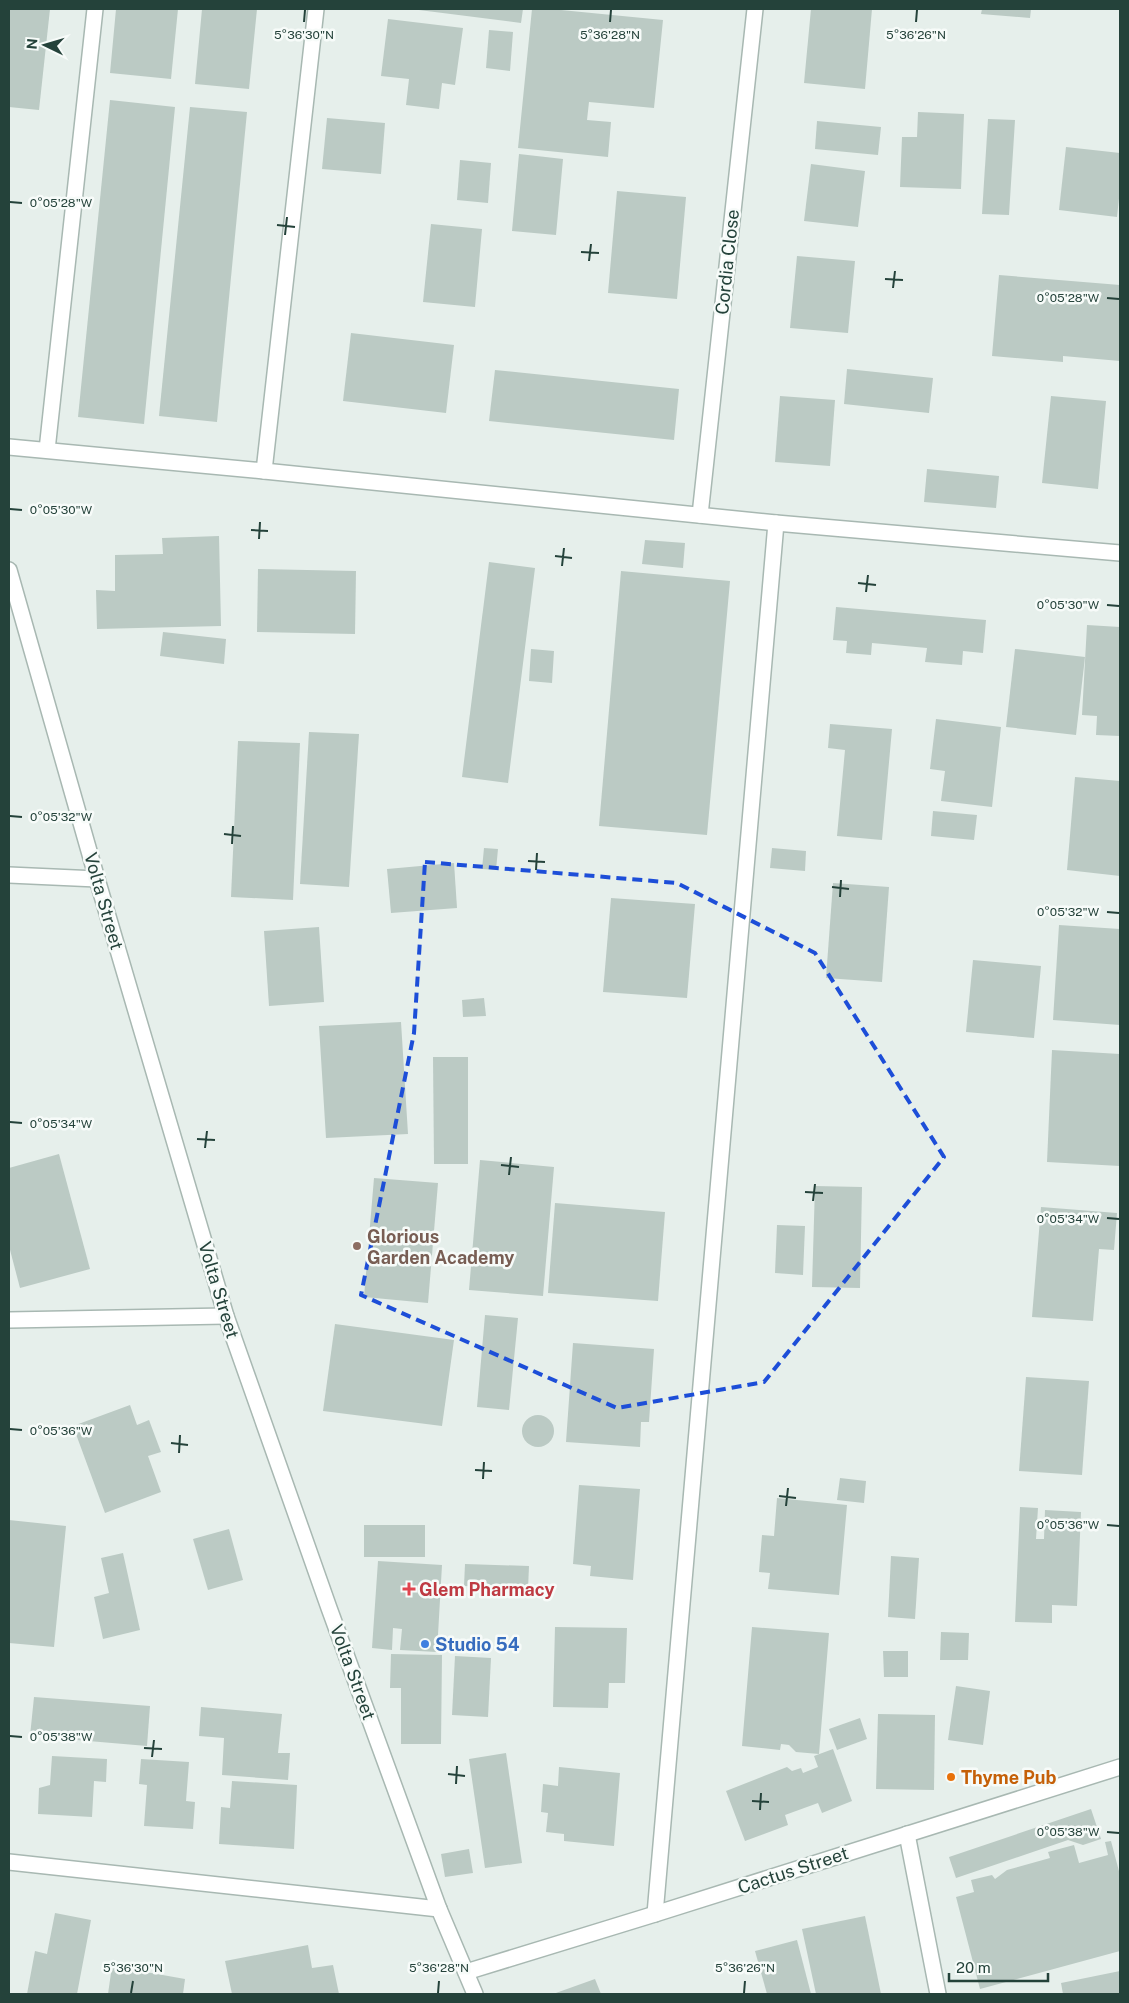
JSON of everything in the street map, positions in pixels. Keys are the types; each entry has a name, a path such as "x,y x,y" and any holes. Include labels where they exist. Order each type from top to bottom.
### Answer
{"street":[{"path":"47,450 96,9"},
{"path":"264,471 316,9"},
{"name":"Cordia Close","path":"700,515 755,9"},
{"path":"9,447 264,471 776,524 1120,553"},
{"path":"655,1914 776,524"},
{"name":"Volta Street","path":"9,570 97,879 226,1316 329,1608 439,1909 475,1994"},
{"path":"9,875 97,879"},
{"path":"9,1320 226,1316"},
{"name":"Cactus Street","path":"466,1972 1120,1766"},
{"path":"907,1834 938,1994"},
{"path":"9,1862 439,1909"}],"highlighted area":[{"path":"425,862 677,883 815,953 944,1157 764,1382 617,1408 361,1295 414,1033"}],"building":[{"path":"9,9 50,9 39,110 9,107"},
{"path":"116,9 178,9 171,79 110,73"},
{"path":"202,9 257,9 249,89 195,84"},
{"path":"411,9 523,9 521,23"},
{"path":"532,9 551,9 663,20 654,108 589,102 587,120 611,122 608,157 518,148"},
{"path":"811,9 872,9 865,89 804,83"},
{"path":"982,9 1031,9 1030,18 981,14"},
{"path":"388,19 463,28 455,85 442,83 439,109 406,105 409,79 381,76"},
{"path":"489,30 513,32 510,71 486,68"},
{"path":"110,100 175,107 144,424 78,417"},
{"path":"190,107 247,112 217,422 159,416"},
{"path":"918,112 964,114 961,189 900,187 902,137 917,137"},
{"path":"327,118 385,123 381,174 322,169"},
{"path":"988,119 1015,120 1009,215 982,214"},
{"path":"817,121 881,127 878,155 815,149"},
{"path":"1066,147 1120,153 1120,189 1117,217 1059,210"},
{"path":"519,154 563,159 556,235 512,231"},
{"path":"460,160 491,163 488,203 457,200"},
{"path":"811,164 865,171 858,227 804,221"},
{"path":"617,191 686,197 677,299 608,293"},
{"path":"431,224 482,229 475,307 423,302"},
{"path":"797,256 855,261 848,333 790,328"},
{"path":"999,275 1120,285 1120,361 1063,356 1063,362 992,356"},
{"path":"351,333 454,345 446,413 343,401"},
{"path":"847,369 933,378 929,413 844,404"},
{"path":"495,370 679,389 674,440 489,421"},
{"path":"780,396 835,400 830,466 775,462"},
{"path":"1051,396 1106,401 1098,489 1042,483"},
{"path":"927,469 999,476 996,508 924,502"},
{"path":"219,536 221,626 97,629 96,590 115,591 115,555 163,554 162,538"},
{"path":"645,540 685,543 683,568 642,564"},
{"path":"489,562 535,568 508,783 462,777"},
{"path":"258,569 356,571 355,634 257,632"},
{"path":"621,571 730,581 707,835 599,826"},
{"path":"836,607 986,620 983,653 963,651 962,665 925,662 927,648 872,643 871,655 846,653 847,641 833,640"},
{"path":"1087,625 1120,627 1120,736 1096,735 1097,716 1082,715"},
{"path":"163,632 226,639 224,664 160,656"},
{"path":"531,649 554,651 552,683 529,681"},
{"path":"1015,649 1085,657 1076,735 1006,727"},
{"path":"936,719 1001,727 992,807 941,801 945,771 930,769"},
{"path":"830,724 892,729 882,840 837,836 845,750 828,748"},
{"path":"309,732 359,734 349,887 300,884"},
{"path":"238,741 300,743 293,900 231,897"},
{"path":"1075,777 1120,781 1120,876 1067,870"},
{"path":"933,811 977,815 974,840 931,836"},
{"path":"484,848 498,849 496,870 482,869"},
{"path":"772,848 806,851 805,871 770,868"},
{"path":"454,863 457,908 391,913 387,869"},
{"path":"833,883 889,887 882,982 826,978"},
{"path":"611,898 695,904 687,998 603,992"},
{"path":"1059,925 1120,929 1120,1025 1053,1020"},
{"path":"319,927 324,1002 269,1006 264,931"},
{"path":"973,960 1041,966 1034,1038 966,1032"},
{"path":"484,998 486,1016 463,1017 462,1000"},
{"path":"401,1022 408,1134 326,1138 319,1026"},
{"path":"1052,1050 1120,1054 1120,1166 1047,1162"},
{"path":"433,1057 468,1057 468,1164 434,1164"},
{"path":"59,1154 90,1269 20,1288 9,1246 9,1168"},
{"path":"480,1160 554,1167 543,1296 469,1290"},
{"path":"374,1178 438,1183 428,1303 364,1297"},
{"path":"815,1186 862,1187 860,1288 812,1287"},
{"path":"555,1203 665,1212 658,1301 548,1293"},
{"path":"1041,1207 1117,1213 1114,1250 1099,1249 1093,1321 1032,1317"},
{"path":"777,1225 805,1226 803,1275 775,1273"},
{"path":"485,1315 518,1318 509,1410 477,1407"},
{"path":"335,1324 454,1340 442,1426 323,1411"},
{"path":"573,1343 654,1349 649,1422 641,1422 640,1447 566,1442"},
{"path":"1026,1377 1089,1381 1082,1475 1019,1471"},
{"path":"130,1405 137,1425 149,1420 161,1452 148,1456 161,1492 105,1513 73,1426"},
{"path":"538,1415 544,1416 549,1420 553,1425 553,1437 549,1442 544,1446 538,1447 532,1446 527,1442 523,1437 522,1431 523,1425 527,1420 532,1416"},
{"path":"840,1478 866,1481 864,1503 837,1500"},
{"path":"579,1485 640,1489 633,1580 590,1576 591,1566 573,1564"},
{"path":"777,1498 847,1505 839,1595 768,1589 770,1573 759,1572 762,1535 774,1536"},
{"path":"1020,1507 1038,1508 1036,1539 1044,1539 1045,1510 1081,1512 1077,1606 1052,1605 1052,1623 1015,1622"},
{"path":"9,1520 66,1526 54,1647 9,1643"},
{"path":"364,1525 425,1525 425,1557 364,1557"},
{"path":"229,1529 243,1580 208,1590 193,1539"},
{"path":"123,1553 140,1630 103,1639 94,1597 109,1593 101,1558"},
{"path":"891,1556 919,1558 915,1619 888,1617"},
{"path":"378,1561 442,1565 437,1652 400,1650 402,1629 393,1628 392,1650 372,1648"},
{"path":"465,1564 529,1566 528,1589 464,1586"},
{"path":"555,1627 627,1628 625,1683 609,1683 608,1708 553,1707"},
{"path":"752,1627 829,1633 819,1754 796,1752 789,1745 781,1744 780,1750 742,1746"},
{"path":"941,1632 969,1633 968,1660 940,1660"},
{"path":"883,1651 908,1651 908,1677 884,1677"},
{"path":"391,1654 442,1655 441,1744 401,1744 401,1688 390,1688"},
{"path":"455,1656 491,1658 488,1717 452,1715"},
{"path":"956,1686 990,1691 983,1745 948,1740"},
{"path":"34,1697 150,1706 147,1746 30,1736"},
{"path":"201,1707 282,1714 278,1753 290,1753 288,1780 222,1775 224,1738 199,1736"},
{"path":"878,1714 935,1715 934,1790 876,1789"},
{"path":"860,1718 867,1739 837,1750 829,1729"},
{"path":"833,1749 852,1801 822,1813 818,1803 785,1815 788,1825 745,1841 726,1791 787,1767 792,1771 801,1768 803,1773 818,1767 814,1756"},
{"path":"506,1753 522,1863 485,1868 469,1759"},
{"path":"52,1756 107,1759 106,1782 94,1781 92,1817 38,1814 39,1788 50,1785"},
{"path":"141,1759 189,1762 186,1801 195,1802 193,1829 144,1826 147,1785 139,1784"},
{"path":"559,1767 620,1773 614,1846 564,1841 564,1834 546,1832 548,1813 541,1812 543,1784 558,1786"},
{"path":"232,1781 297,1785 294,1849 219,1844 221,1807 230,1808"},
{"path":"1091,1809 1101,1839 1083,1845 1068,1840 956,1878 949,1857"},
{"path":"1111,1841 1120,1875 1120,1951 980,1989 956,1897 974,1892 971,1880 992,1875 995,1879 1007,1870 1050,1858 1048,1852 1074,1845 1079,1863 1108,1855 1105,1842"},
{"path":"469,1849 473,1873 445,1877 441,1854"},
{"path":"55,1913 91,1920 77,1994 27,1994 35,1951 47,1954"},
{"path":"865,1916 881,1994 816,1994 802,1929"},
{"path":"797,1940 811,1994 767,1994 755,1951"},
{"path":"308,1945 312,1968 333,1965 339,1994 232,1994 225,1961"},
{"path":"112,1966 185,1979 183,1994 108,1994"},
{"path":"1120,1971 1120,1994 1063,1994 1061,1983"},
{"path":"595,1979 601,1994 553,1994"}],"place":[{"name":"Glorious Garden Academy","path":"357,1246"},
{"name":"Glem Pharmacy","path":"409,1589"},
{"name":"Studio 54","path":"425,1644"},
{"name":"Thyme Pub","path":"951,1777"}]}
